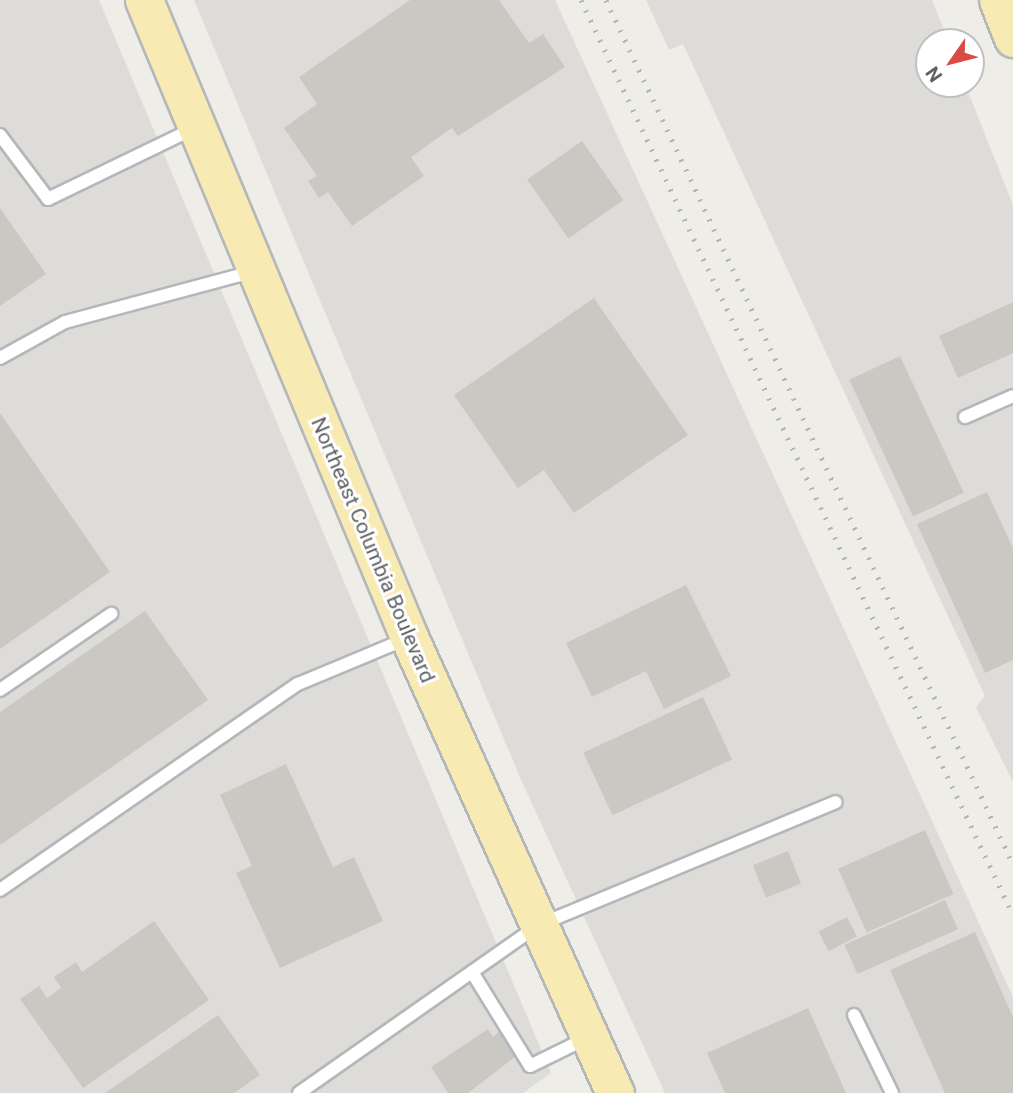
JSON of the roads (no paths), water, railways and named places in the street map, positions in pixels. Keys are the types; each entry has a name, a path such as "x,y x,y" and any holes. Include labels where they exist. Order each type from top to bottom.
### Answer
{"main road":[{"name":"Northeast Columbia Boulevard","path":"145,0 409,637 615,1093"},
{"path":"998,0 1013,38"}],"lane":[{"path":"0,135 48,199 197,127"},
{"path":"0,358 65,322 256,271"},
{"path":"965,417 1013,396"},
{"path":"0,690 111,614"},
{"path":"0,890 298,684 409,637"},
{"path":"299,1093 539,925 836,802"},
{"path":"472,972 530,1066 589,1037"},
{"path":"854,1015 892,1093"}],"railway":[{"path":"581,0 1013,915"},
{"path":"606,0 1013,864"}]}
